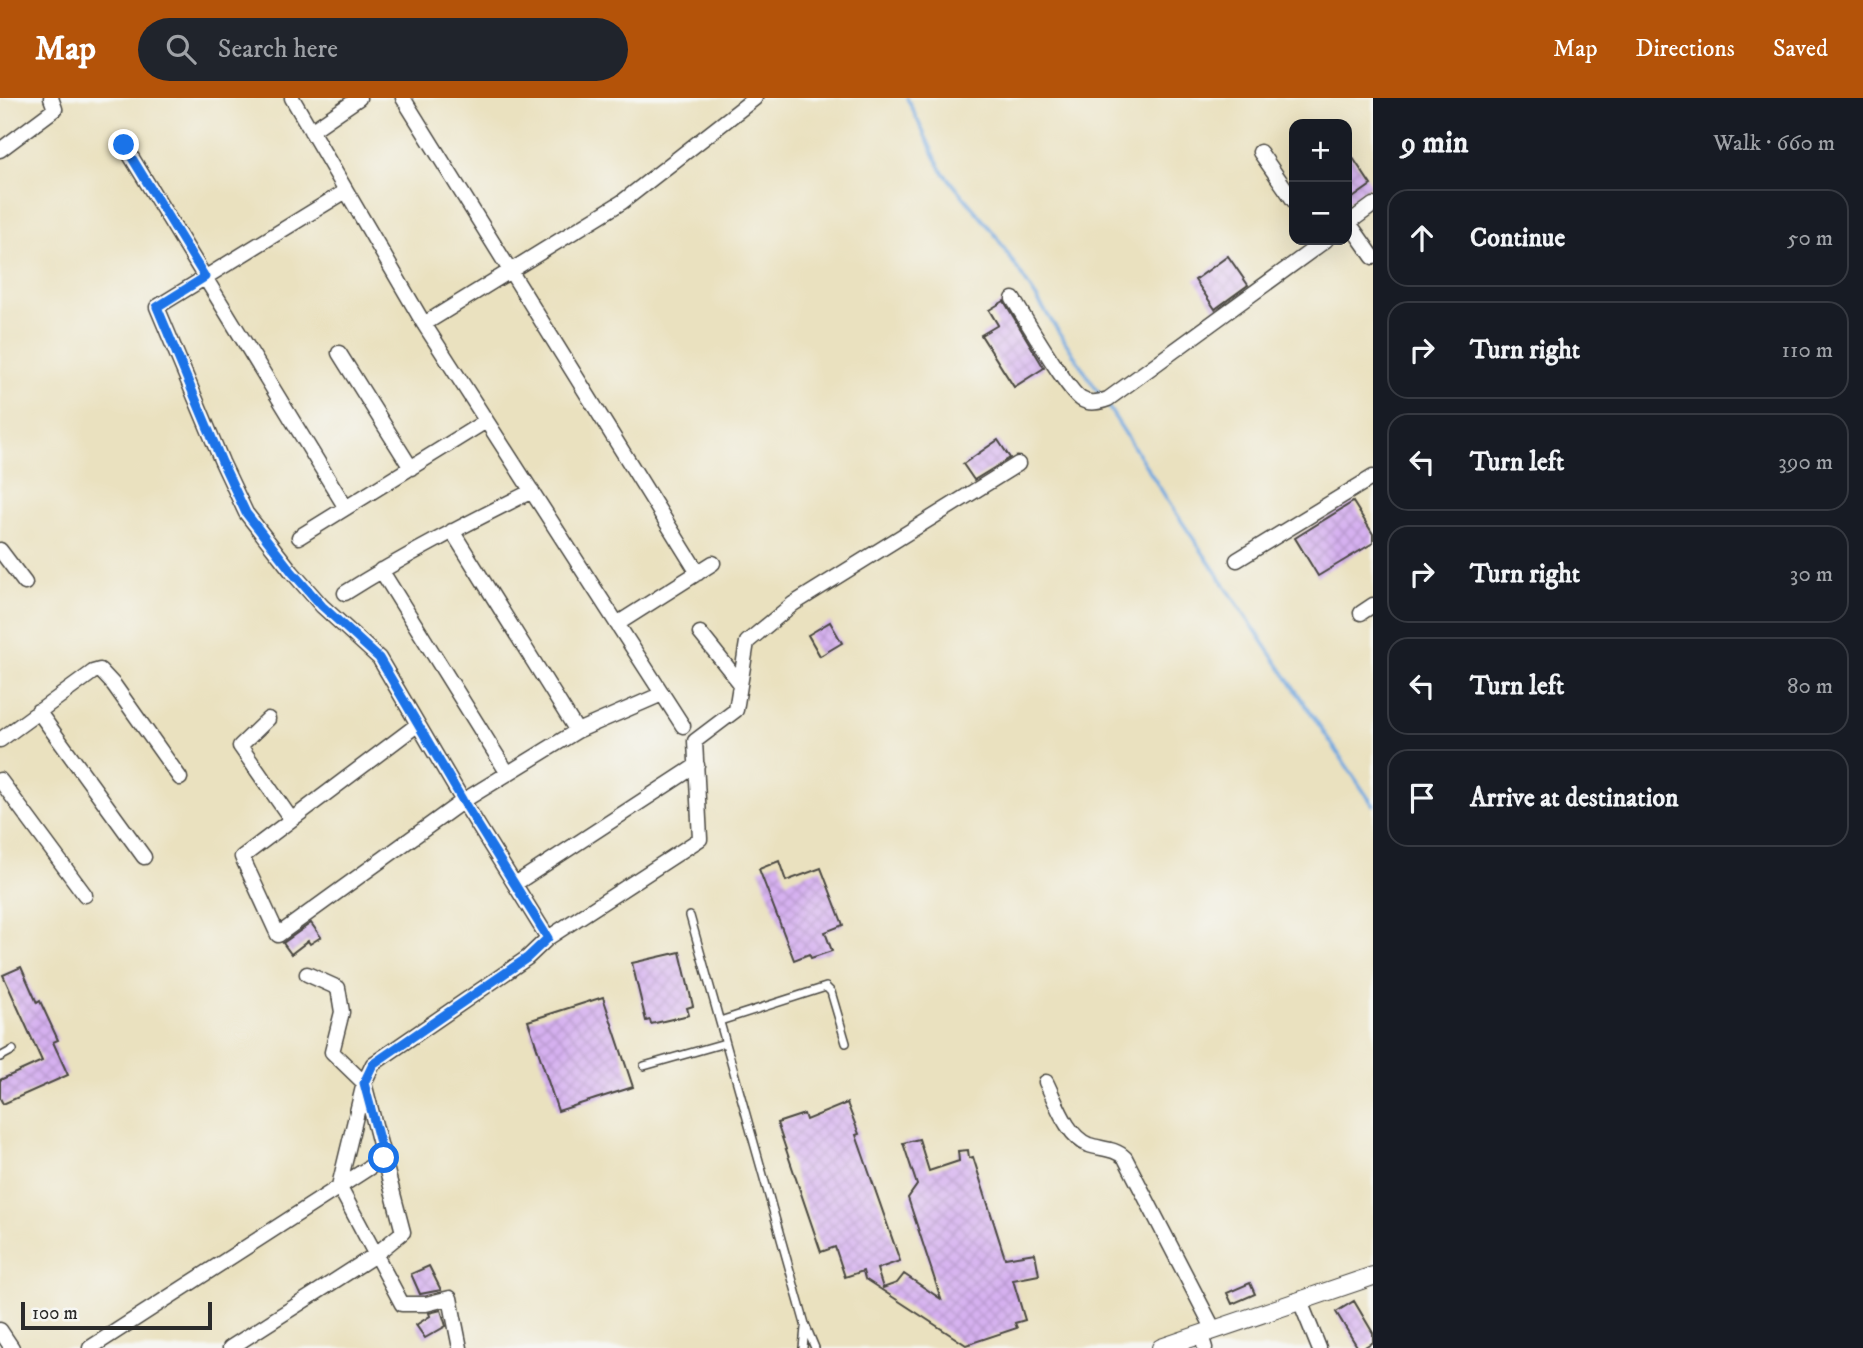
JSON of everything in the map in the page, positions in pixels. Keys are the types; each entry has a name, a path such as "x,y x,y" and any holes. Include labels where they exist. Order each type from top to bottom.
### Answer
{"street":[{"path":"0,150 55,109 51,98"},
{"path":"292,98 424,324 683,726"},
{"path":"311,131 359,98"},
{"path":"403,98 698,573"},
{"path":"424,324 622,202 755,98"},
{"path":"124,145 346,508"},
{"path":"1260,152 1289,194"},
{"path":"346,191 157,307 246,513 314,597 379,658 548,938"},
{"path":"1352,220 1373,205"},
{"path":"1352,228 1373,257"},
{"path":"1013,299 1067,383 1081,399 1103,401 1316,245"},
{"path":"339,353 411,468"},
{"path":"299,537 486,421"},
{"path":"460,1348 450,1298 426,1304 402,1304 339,1186 364,1083 373,1064 527,958 548,938 700,839 695,741 736,710 747,642 793,604 1018,464"},
{"path":"1237,560 1373,477"},
{"path":"345,593 452,531 532,491"},
{"path":"452,531 577,730"},
{"path":"0,550 25,583"},
{"path":"617,624 713,563"},
{"path":"381,570 507,772"},
{"path":"700,633 740,682"},
{"path":"0,740 93,672 100,670 114,685 180,778"},
{"path":"417,725 242,857 278,934 507,772 577,730 662,694"},
{"path":"38,711 144,857"},
{"path":"268,719 240,746 291,820"},
{"path":"516,884 697,765"},
{"path":"0,780 6,796 85,895"},
{"path":"230,1348 375,1255 403,1232 364,1083 332,1052 342,1012 338,988 307,974"},
{"path":"1046,1082 1067,1124 1077,1137 1086,1144 1119,1152 1125,1158 1207,1338"},
{"path":"90,1348 384,1158"},
{"path":"1161,1348 1207,1338 1300,1301 1373,1276"},
{"path":"1300,1301 1314,1347"},
{"path":"0,1330 12,1348"}],"lane":[{"path":"690,916 805,1324 815,1348"},
{"path":"720,1021 826,987 831,992 846,1043"},
{"path":"644,1066 725,1043"},
{"path":"0,1058 13,1050"},
{"path":"803,1348 805,1324"}],"building":[{"path":"1352,156 1371,185 1352,198"},
{"path":"1228,256 1248,285 1215,309 1195,280"},
{"path":"1004,301 1044,368 1014,387 981,335 998,325 989,310"},
{"path":"998,440 1010,458 974,480 963,464"},
{"path":"1353,502 1373,534 1373,543 1318,576 1295,538"},
{"path":"830,622 842,643 820,656 808,635"},
{"path":"779,861 786,881 821,868 843,925 825,932 832,951 811,958 809,954 794,960 759,869"},
{"path":"311,923 321,937 310,944 308,941 291,954 283,943"},
{"path":"680,952 693,1006 687,1008 689,1015 651,1024 650,1020 646,1021 632,963"},
{"path":"21,967 58,1040 53,1042 68,1075 3,1104 0,1098 0,1080 42,1061 3,975"},
{"path":"603,997 633,1087 558,1111 528,1021"},
{"path":"847,1103 900,1261 877,1269 883,1288 897,1283 904,1274 941,1299 908,1198 917,1185 903,1143 919,1139 929,1171 959,1161 958,1151 968,1150 969,1158 973,1157 1005,1258 1035,1253 1039,1275 1013,1280 1025,1320 1015,1323 1017,1328 966,1345 865,1279 863,1271 845,1277 835,1247 821,1252 777,1123 804,1114 806,1120"},
{"path":"429,1266 441,1290 420,1294 411,1274"},
{"path":"1250,1283 1255,1294 1232,1304 1227,1293"},
{"path":"1354,1301 1373,1333 1373,1342 1363,1348 1358,1348 1336,1312"},
{"path":"441,1310 446,1326 425,1338 416,1325 430,1316 429,1313"}],"waterway":[{"path":"907,98 942,171 994,233 1102,398"},
{"path":"1107,405 1174,510 1373,805"}],"route":[{"path":"124,145 205,277 157,307 246,513 322,606 379,658 421,732 548,938 527,958 373,1064 364,1083 384,1158"}]}
